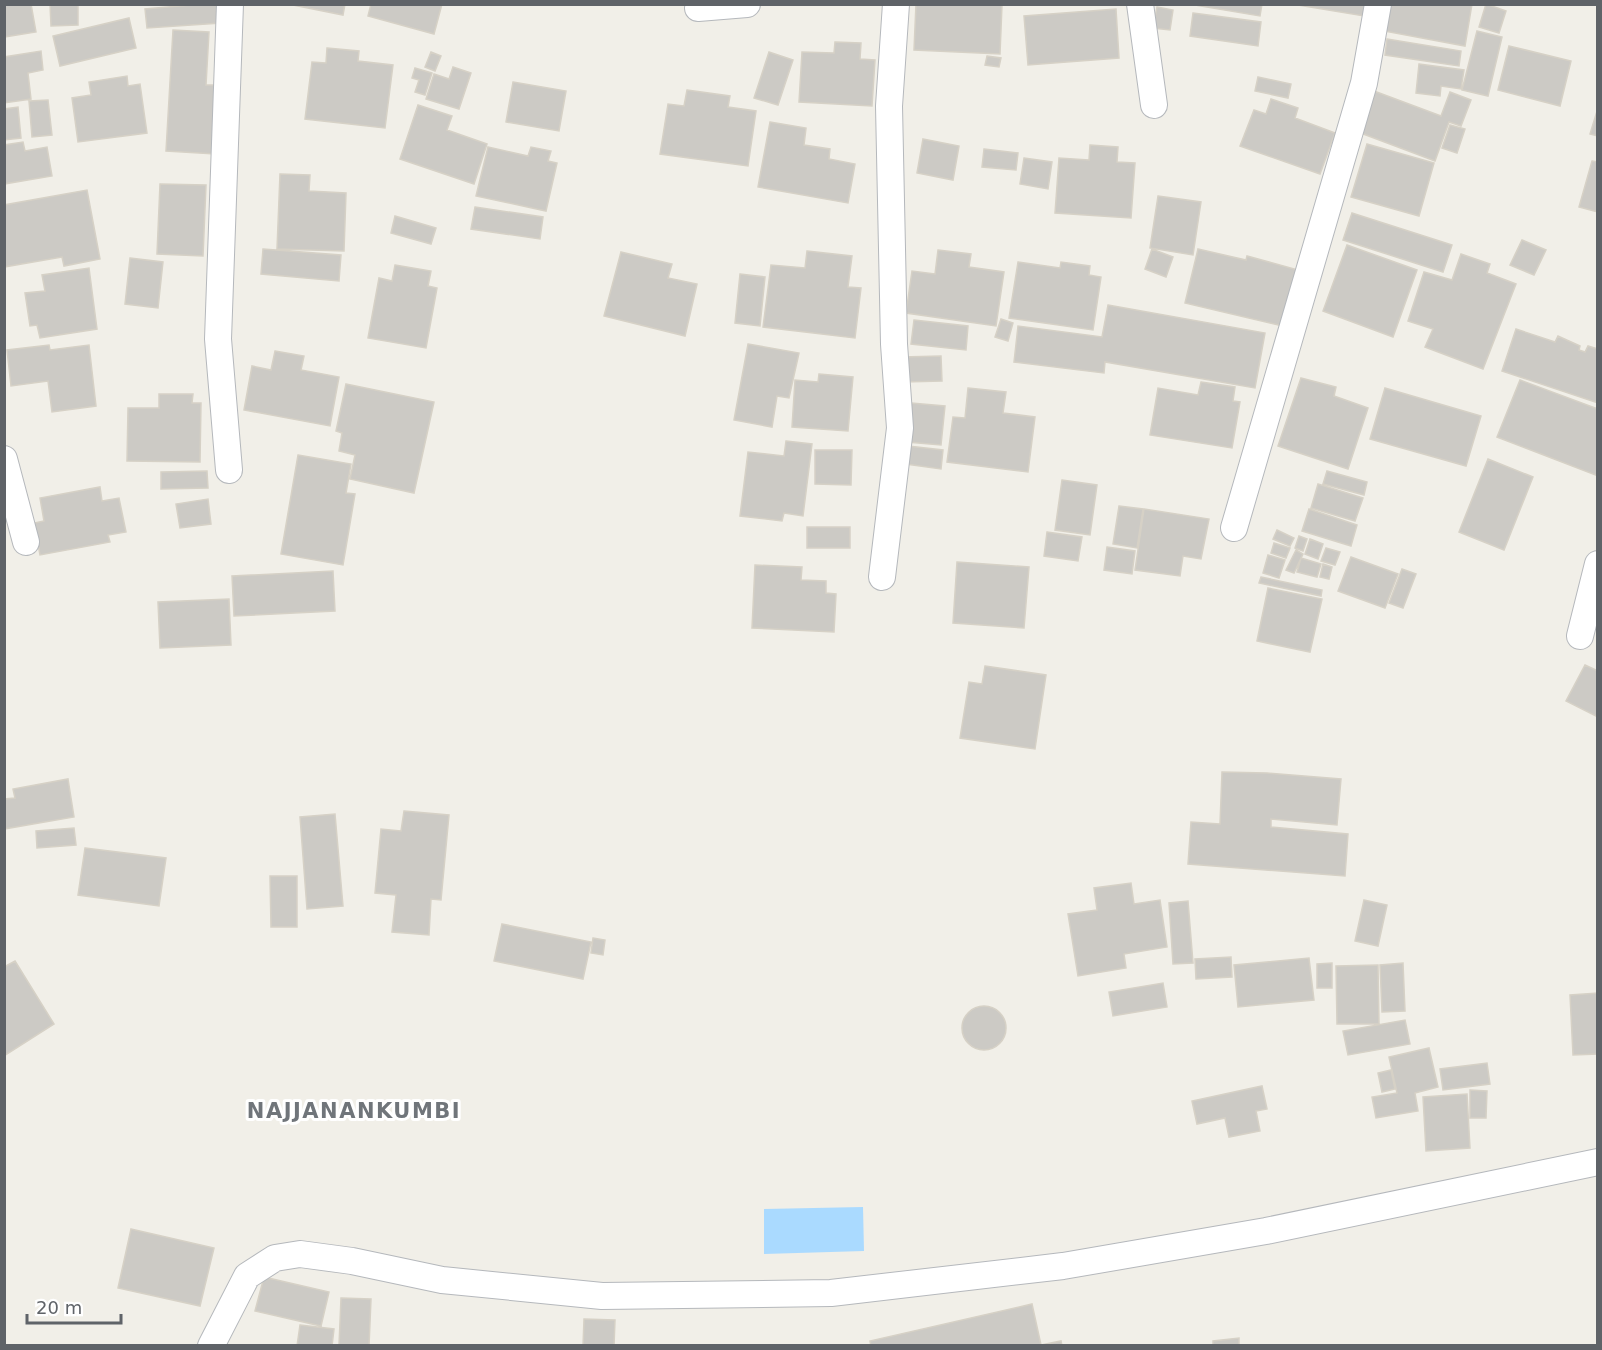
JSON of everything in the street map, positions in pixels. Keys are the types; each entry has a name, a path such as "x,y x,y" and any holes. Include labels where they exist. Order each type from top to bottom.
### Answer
{"street":[{"path":"229,470 218,339 230,4"},
{"path":"698,8 747,4"},
{"path":"882,577 900,428 894,344 890,106 896,4"},
{"path":"1140,4 1154,105"},
{"path":"1234,528 1365,83 1378,4"},
{"path":"4,459 26,542"},
{"path":"1580,636 1598,564"},
{"path":"211,1346 247,1276 275,1258 292,1255 352,1261 442,1280 602,1296 831,1293 1063,1266 1266,1231 1598,1162"}],"water":[{"path":"863,1207 864,1251 764,1254 764,1209"}],"building":[{"path":"4,4 31,4 36,32 4,37"},
{"path":"50,4 78,4 78,25 51,26"},
{"path":"220,4 221,23 147,28 145,9"},
{"path":"288,4 345,4 343,15"},
{"path":"371,4 442,4 434,34 368,16"},
{"path":"916,4 1002,5 1000,54 914,50"},
{"path":"1189,4 1262,4 1260,16"},
{"path":"1292,4 1372,4 1370,17"},
{"path":"1389,4 1472,4 1465,46 1384,31"},
{"path":"1486,4 1506,11 1499,33 1479,27"},
{"path":"1157,7 1173,10 1170,30 1153,28"},
{"path":"1116,9 1119,58 1028,65 1024,16"},
{"path":"1193,13 1261,22 1258,46 1190,36"},
{"path":"129,18 136,48 60,66 53,36"},
{"path":"173,30 209,32 206,85 219,85 215,154 166,151"},
{"path":"1477,31 1502,37 1488,96 1462,90"},
{"path":"1387,39 1461,51 1459,66 1385,55"},
{"path":"835,42 861,43 860,59 875,60 872,106 799,102 802,52 834,53"},
{"path":"1509,46 1571,61 1560,106 1498,90"},
{"path":"327,48 359,51 358,61 393,65 385,128 305,119 312,62 326,63"},
{"path":"41,51 43,70 28,73 31,99 4,103 4,57"},
{"path":"431,52 441,56 435,71 425,67"},
{"path":"769,52 793,60 778,105 754,98"},
{"path":"987,56 1001,58 999,67 985,65"},
{"path":"1419,64 1464,70 1461,89 1441,86 1440,96 1416,93"},
{"path":"453,67 471,73 459,109 426,99 434,74 449,79"},
{"path":"415,68 432,73 425,95 415,92 419,80 412,78"},
{"path":"127,76 128,86 140,84 147,133 78,142 72,98 91,95 89,82"},
{"path":"1258,77 1291,84 1288,98 1255,91"},
{"path":"513,82 566,91 559,131 506,122"},
{"path":"687,90 730,96 728,107 756,111 748,166 660,154 668,104 684,106"},
{"path":"1374,91 1441,116 1450,92 1471,100 1461,126 1449,122 1435,161 1358,132"},
{"path":"1271,99 1298,108 1295,118 1335,133 1320,174 1240,146 1254,110 1266,114"},
{"path":"48,100 52,135 32,137 29,101"},
{"path":"418,105 452,116 447,130 487,144 474,184 400,159"},
{"path":"18,107 21,138 4,140 4,109"},
{"path":"1598,108 1598,136 1590,134"},
{"path":"770,122 806,128 804,145 830,149 829,159 855,164 848,203 758,187"},
{"path":"1450,125 1465,129 1457,153 1442,148"},
{"path":"923,139 959,146 953,180 917,173"},
{"path":"23,142 25,151 47,147 52,176 4,184 4,145"},
{"path":"1367,144 1434,163 1419,216 1351,197"},
{"path":"1090,145 1118,147 1117,162 1135,163 1131,218 1055,213 1059,158 1089,160"},
{"path":"488,147 528,156 531,147 551,151 548,161 557,163 546,211 476,196"},
{"path":"984,149 1018,153 1016,170 982,167"},
{"path":"1024,158 1052,162 1048,189 1020,184"},
{"path":"1592,161 1598,162 1598,212 1579,207"},
{"path":"280,174 310,175 309,191 346,193 344,251 277,249"},
{"path":"160,184 206,185 203,256 157,254"},
{"path":"87,190 100,259 64,266 62,257 4,267 4,205"},
{"path":"1158,196 1201,202 1193,255 1150,248"},
{"path":"475,207 543,217 540,239 471,229"},
{"path":"1352,213 1452,245 1443,272 1343,240"},
{"path":"395,216 436,228 431,244 391,233"},
{"path":"1522,240 1546,250 1534,275 1510,265"},
{"path":"1347,245 1417,270 1393,337 1323,311"},
{"path":"263,249 341,255 339,281 261,274"},
{"path":"1152,249 1173,257 1166,277 1145,269"},
{"path":"1198,249 1246,260 1247,256 1298,270 1283,326 1185,303"},
{"path":"938,250 971,254 969,267 1004,272 996,326 906,313 912,271 935,274"},
{"path":"807,251 852,256 848,287 861,288 855,338 763,327 771,265 805,268"},
{"path":"621,252 672,264 668,278 697,284 685,336 604,316"},
{"path":"1461,254 1490,264 1487,273 1516,284 1483,369 1425,347 1433,329 1408,321 1424,272 1452,280"},
{"path":"130,258 163,262 158,308 125,304"},
{"path":"1018,262 1060,268 1061,262 1090,266 1089,275 1101,277 1093,330 1009,318"},
{"path":"395,265 431,271 428,286 437,288 426,348 368,338 379,278 392,281"},
{"path":"89,268 97,329 40,338 37,325 30,326 25,293 45,291 42,275"},
{"path":"740,274 765,277 760,326 735,323"},
{"path":"1108,305 1265,333 1255,388 1105,362 1104,373 1014,362 1018,326 1102,337"},
{"path":"1001,319 1013,323 1008,341 995,337"},
{"path":"914,320 968,326 966,350 911,344"},
{"path":"1516,329 1555,342 1558,336 1580,346 1579,350 1585,352 1588,346 1598,349 1598,403 1502,371"},
{"path":"748,344 799,353 789,398 777,396 772,427 734,420"},
{"path":"49,345 50,350 89,345 96,406 52,412 48,381 11,386 7,350"},
{"path":"275,351 304,356 301,370 339,377 330,426 244,410 252,366 271,370"},
{"path":"941,356 942,381 904,382 902,357"},
{"path":"819,374 853,377 848,431 792,427 795,380 818,382"},
{"path":"1301,378 1336,387 1334,396 1368,408 1348,469 1278,446"},
{"path":"1520,380 1598,409 1598,476 1497,437"},
{"path":"1201,382 1235,387 1233,401 1240,402 1232,448 1150,435 1158,388 1198,395"},
{"path":"346,384 434,402 414,493 350,479 355,455 339,451 342,433 336,431"},
{"path":"968,388 1006,392 1003,413 1035,417 1028,472 947,462 953,417 965,418"},
{"path":"1385,388 1481,416 1466,466 1370,439"},
{"path":"159,394 193,394 192,403 201,403 200,462 127,461 128,408 159,408"},
{"path":"911,403 945,406 941,445 907,442"},
{"path":"786,441 812,444 803,516 784,513 782,521 740,516 748,452 784,456"},
{"path":"908,446 943,450 941,469 906,464"},
{"path":"815,450 852,450 851,485 815,484"},
{"path":"298,455 351,464 346,493 355,494 343,565 281,554"},
{"path":"1488,459 1533,477 1504,550 1459,532"},
{"path":"207,471 208,488 161,489 161,472"},
{"path":"1327,471 1367,482 1364,495 1323,484"},
{"path":"1062,480 1097,485 1090,535 1055,530"},
{"path":"1318,484 1363,498 1355,521 1311,508"},
{"path":"100,487 102,501 119,498 126,532 108,535 110,542 40,555 34,523 44,521 40,498"},
{"path":"208,499 211,524 180,528 176,504"},
{"path":"1119,506 1143,509 1137,548 1113,544"},
{"path":"1144,509 1209,519 1201,559 1183,556 1180,576 1135,570"},
{"path":"1309,509 1357,525 1351,546 1302,531"},
{"path":"807,527 850,527 850,548 807,548"},
{"path":"1277,530 1294,538 1290,546 1273,539"},
{"path":"1047,532 1082,537 1078,561 1044,556"},
{"path":"1299,536 1307,539 1303,551 1295,548"},
{"path":"1310,539 1323,544 1318,559 1305,554"},
{"path":"1274,543 1290,548 1286,558 1271,553"},
{"path":"1107,547 1135,551 1132,574 1104,570"},
{"path":"1326,548 1340,552 1335,565 1321,561"},
{"path":"1296,550 1303,554 1294,573 1286,570"},
{"path":"1268,555 1285,560 1279,578 1263,573"},
{"path":"1351,557 1398,574 1385,608 1338,591"},
{"path":"1301,558 1321,564 1317,577 1297,572"},
{"path":"957,562 1029,567 1024,628 953,623"},
{"path":"1323,564 1332,567 1329,579 1320,577"},
{"path":"755,565 802,567 801,580 826,581 826,593 836,594 834,632 752,628"},
{"path":"1402,569 1416,574 1403,608 1389,603"},
{"path":"333,571 335,611 234,616 232,576"},
{"path":"1261,577 1322,590 1321,596 1259,583"},
{"path":"1268,588 1322,599 1310,652 1257,641"},
{"path":"229,599 231,645 160,648 158,602"},
{"path":"1585,665 1598,671 1598,717 1566,701"},
{"path":"985,666 1046,675 1035,749 960,738 969,682 982,684"},
{"path":"1222,772 1341,779 1337,825 1271,819 1271,827 1348,834 1345,876 1188,864 1191,822 1220,824"},
{"path":"68,779 74,817 4,829 4,799 15,798 13,789"},
{"path":"404,811 449,815 441,900 431,899 429,935 392,932 396,895 375,893 381,829 401,831"},
{"path":"335,814 343,906 307,909 300,817"},
{"path":"74,828 76,845 37,848 36,831"},
{"path":"85,848 166,858 159,906 78,895"},
{"path":"270,876 297,876 297,927 271,927"},
{"path":"1131,883 1134,904 1160,900 1167,947 1124,954 1126,968 1078,976 1068,914 1097,910 1094,888"},
{"path":"1364,900 1387,905 1378,946 1355,941"},
{"path":"1188,901 1193,963 1173,964 1169,903"},
{"path":"502,924 591,942 583,979 494,961"},
{"path":"593,938 605,940 603,955 591,953"},
{"path":"1231,957 1232,977 1196,979 1195,959"},
{"path":"1309,958 1314,1000 1238,1007 1234,965"},
{"path":"15,961 54,1024 4,1056 4,967"},
{"path":"1332,963 1332,988 1317,988 1317,964"},
{"path":"1403,963 1405,1011 1382,1012 1380,965"},
{"path":"1378,965 1379,1024 1337,1024 1336,966"},
{"path":"1163,983 1167,1007 1113,1016 1109,992"},
{"path":"1598,993 1598,1054 1573,1055 1570,995"},
{"path":"984,1006 999,1013 1006,1028 999,1043 984,1050 969,1043 962,1028 969,1013"},
{"path":"1405,1020 1410,1044 1348,1055 1343,1031"},
{"path":"1429,1048 1438,1087 1415,1093 1418,1111 1376,1118 1372,1097 1397,1093 1389,1057"},
{"path":"1487,1063 1490,1084 1443,1090 1440,1069"},
{"path":"1391,1070 1395,1089 1382,1092 1378,1073"},
{"path":"1262,1086 1267,1109 1256,1111 1260,1131 1229,1137 1225,1118 1197,1124 1192,1101"},
{"path":"1470,1090 1487,1091 1486,1118 1470,1118"},
{"path":"1467,1094 1470,1148 1426,1151 1423,1097"},
{"path":"131,1229 214,1248 200,1306 118,1288"},
{"path":"264,1277 329,1292 321,1326 255,1311"},
{"path":"341,1298 371,1299 369,1346 339,1346"},
{"path":"1032,1304 1041,1345 1061,1341 1062,1346 871,1346 870,1341"},
{"path":"584,1319 615,1320 614,1346 583,1346"},
{"path":"300,1325 334,1329 332,1346 297,1346"},
{"path":"1239,1338 1239,1346 1213,1346 1213,1341"}],"district":[{"name":"NAJJANANKUMBI","path":"354,1111"}]}
